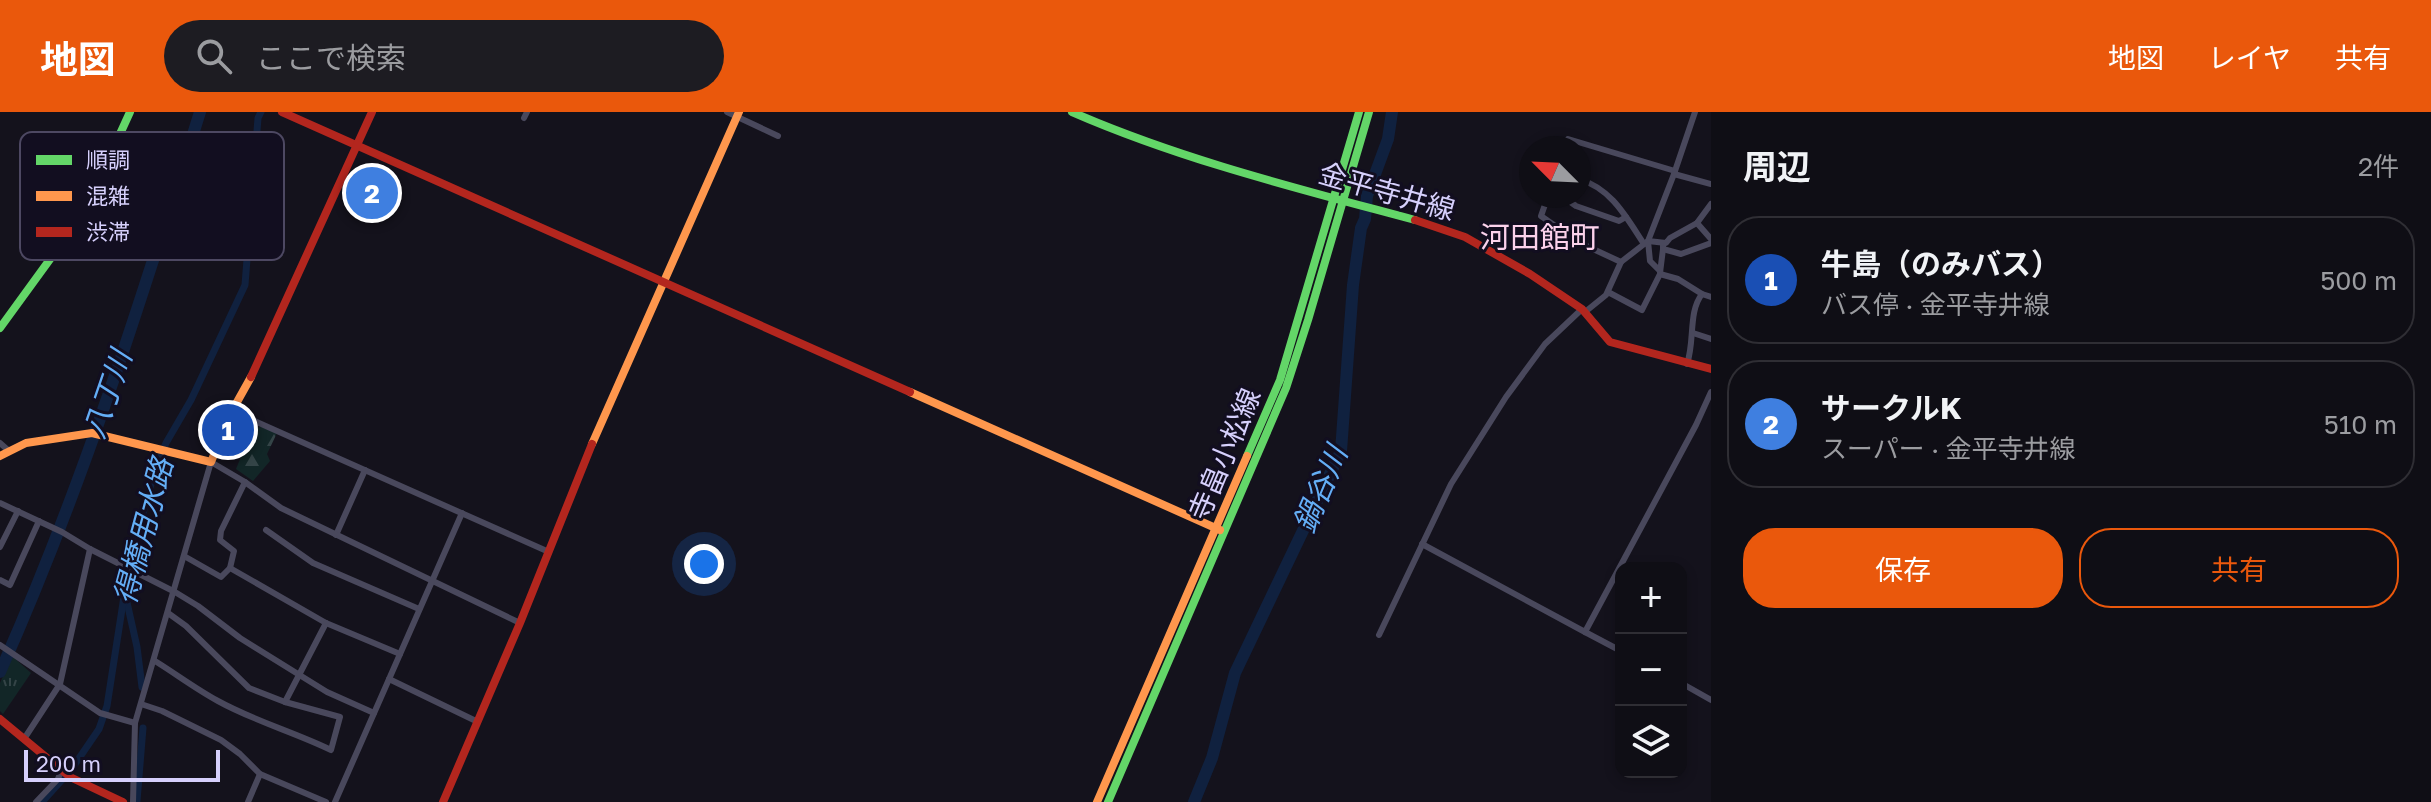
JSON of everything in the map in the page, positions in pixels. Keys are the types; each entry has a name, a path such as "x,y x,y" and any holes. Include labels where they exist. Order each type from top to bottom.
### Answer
{"main road":[{"path":"121,132 130,112"},
{"path":"282,112 1220,530"},
{"path":"0,456 26,443 92,433 211,462 372,112"},
{"name":"金平寺井線","path":"1072,112 1132,138 1337,200 1430,224 1465,237 1530,274 1584,311 1610,342 1711,369"},
{"name":"寺畠小松線","path":"1337,200 1359,112"},
{"name":"寺畠小松線","path":"1108,802 1280,380 1337,200 1369,112"},
{"path":"443,802 597,432 738,114"},
{"path":"0,328 49,260"},
{"name":"寺畠小松線","path":"1097,802 1220,530"},
{"path":"0,719 65,773 123,802"}],"street":[{"path":"727,112 738,114 778,136"},
{"path":"1379,635 1451,484 1506,397 1545,344 1608,292 1621,262 1646,242 1675,173 1695,112"},
{"path":"1591,146 1711,184"},
{"path":"1591,183 1624,211 1646,242 1650,261 1660,273 1709,296 1694,307 1692,350 1687,364"},
{"path":"1608,292 1642,310 1660,273 1663,246 1670,238 1697,223 1711,204"},
{"path":"1544,208 1541,216 1578,242 1621,262"},
{"path":"1582,208 1619,221 1626,217"},
{"path":"1646,242 1681,254 1711,241 1697,223"},
{"path":"1693,333 1711,339"},
{"path":"1585,632 1711,392"},
{"path":"232,411 549,552"},
{"path":"0,443 9,451"},
{"path":"133,802 135,723 211,462 281,508 520,623"},
{"path":"336,535 365,470"},
{"path":"184,556 221,577 230,568 234,551 220,540 221,531 245,482"},
{"path":"0,503 175,592 240,638 327,692 374,713"},
{"path":"0,547 18,511"},
{"path":"335,802 462,513"},
{"path":"0,580 10,585 39,521"},
{"path":"266,530 313,563 419,609"},
{"path":"1422,544 1615,648"},
{"path":"24,739 60,684 90,549"},
{"path":"230,568 326,623 400,654"},
{"path":"155,661 218,701 331,750 340,717 285,702 249,688 186,626 168,613"},
{"path":"285,702 326,623"},
{"path":"1,646 100,713 135,723"},
{"path":"389,679 478,722"},
{"path":"1687,686 1711,700"},
{"path":"141,704 221,740 260,774 326,802"},
{"path":"36,802 65,773"},
{"path":"248,802 260,774"}],"green space":[{"path":"263,426 277,433 267,454 270,461 253,481 236,469 252,430"},
{"path":"12,656 31,673 3,714 0,711 0,683"}],"waterway":[{"name":"八丁川","path":"194,132 200,112"},
{"name":"得橋用水路","path":"257,132 261,112"},
{"name":"鍋谷川","path":"1194,802 1212,758 1235,673 1341,451 1353,285 1361,228 1367,196 1388,139 1392,112"},
{"name":"八丁川","path":"0,672 83,465 153,260"},
{"name":"得橋用水路","path":"42,802 71,770 99,729 107,706 129,564 155,470 245,285 247,260"},
{"path":"126,598 142,687"},
{"path":"137,801 143,728"}],"traffic: fast":[{"path":"121,132 130,112"},
{"path":"1072,112 1199,159 1415,220"},
{"path":"1247,456 1280,380 1359,112"},
{"path":"1108,802 1286,388 1369,112"},
{"path":"0,328 49,260"}],"traffic: slow":[{"path":"592,444 739,112"},
{"path":"0,456 26,443 92,433 211,462 232,411 251,377"},
{"path":"910,392 1220,530"},
{"path":"1097,802 1247,456"}],"traffic: jam":[{"path":"282,112 910,392"},
{"path":"251,377 372,112"},
{"path":"1415,220 1465,237 1530,274 1582,309 1610,342 1711,369"},
{"path":"443,802 592,444"},
{"path":"0,719 70,777 123,802"}],"place":[{"name":"サークルK","path":"372,193"},
{"name":"牛島（のみバス）","path":"228,430"}],"district":[{"name":"河田館町","path":"1540,237"}]}
